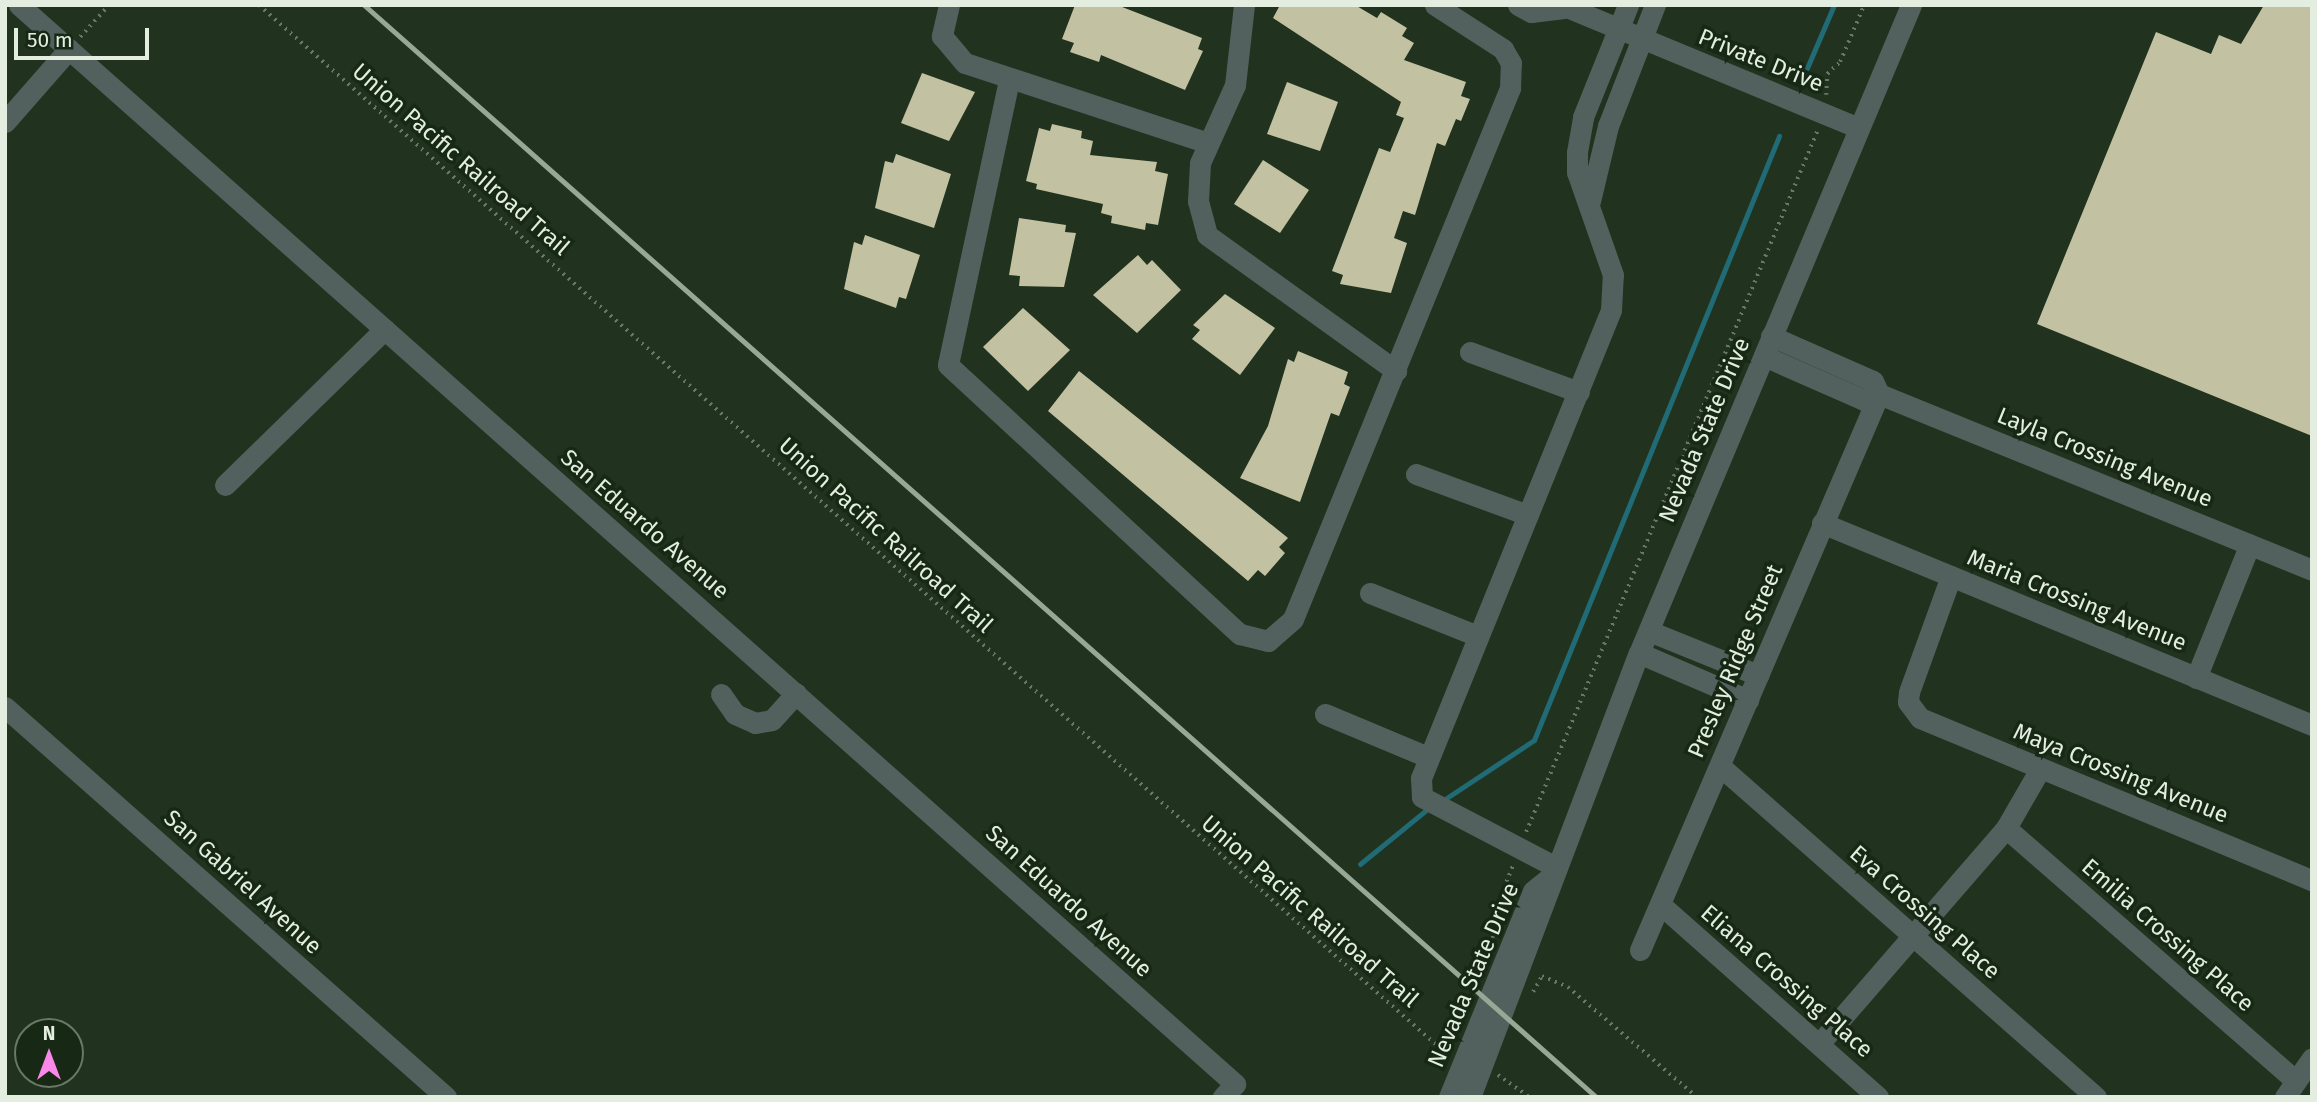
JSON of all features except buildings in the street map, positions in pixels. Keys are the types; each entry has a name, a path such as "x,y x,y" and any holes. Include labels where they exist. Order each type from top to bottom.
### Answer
{"street":[{"name":"San Eduardo Avenue","path":"19,5 796,693 1229,1090"},
{"path":"949,5 942,26 949,52 1009,80 1080,96 1208,143"},
{"path":"1244,5 1237,77 1208,143 1198,181 1207,235 1396,371"},
{"path":"1009,80 948,365 1246,639 1278,637 1293,619 1396,371 1513,75 1503,49 1435,5"},
{"name":"Private Drive","path":"1518,5 1531,12 1563,7 1859,128"},
{"path":"1552,872 1519,849 1422,797 1428,757 1611,310 1613,275 1589,206 1577,152 1583,117 1628,5"},
{"path":"1589,206 1595,165 1656,5"},
{"name":"Nevada State Drive","path":"1469,1097 1549,903 1552,872 1639,653 1911,5"},
{"path":"5,122 69,49"},
{"path":"225,485 385,329"},
{"name":"Layla Crossing Avenue","path":"1768,346 1873,381 1879,394 2312,570"},
{"path":"1470,352 1579,392"},
{"name":"Presley Ridge Street","path":"1640,950 1879,394"},
{"path":"1416,474 1528,515"},
{"name":"Maria Crossing Avenue","path":"1822,523 2312,725"},
{"path":"2196,678 2249,544"},
{"name":"Maya Crossing Avenue","path":"1951,576 1909,692 1912,712 2040,769 2312,880"},
{"path":"1370,593 1478,636"},
{"path":"1649,631 1758,675"},
{"path":"1639,653 1748,700"},
{"path":"1718,687 1728,662"},
{"path":"721,694 735,714 755,723 772,720 796,693"},
{"name":"San Gabriel Avenue","path":"5,706 446,1097"},
{"path":"1325,714 1428,757"},
{"name":"Eva Crossing Place","path":"1720,766 2096,1097"},
{"path":"1819,1044 2006,828 2040,769"},
{"name":"Emilia Crossing Place","path":"2006,828 2291,1089"},
{"name":"Eliana Crossing Place","path":"1661,905 1878,1097"},
{"path":"2291,1089 2312,1058"},
{"name":"Nevada State Drive","path":"1449,1097 1481,1068"}],"path":[{"path":"69,49 109,5"},
{"name":"Union Pacific Railroad Trail","path":"258,5 1446,1055 1481,1068 1530,1097"},
{"path":"1829,80 1864,5"},
{"path":"1492,921 1774,227 1815,145"},
{"path":"1528,1003 1538,980 1550,976 1601,1009 1697,1097"},
{"path":"1481,1068 1504,1063"}],"waterway":[{"path":"1807,68 1834,5"},
{"path":"1442,801 1534,740 1779,136"},
{"path":"1360,864 1430,807"}],"railway":[{"path":"364,5 1596,1097"}]}
